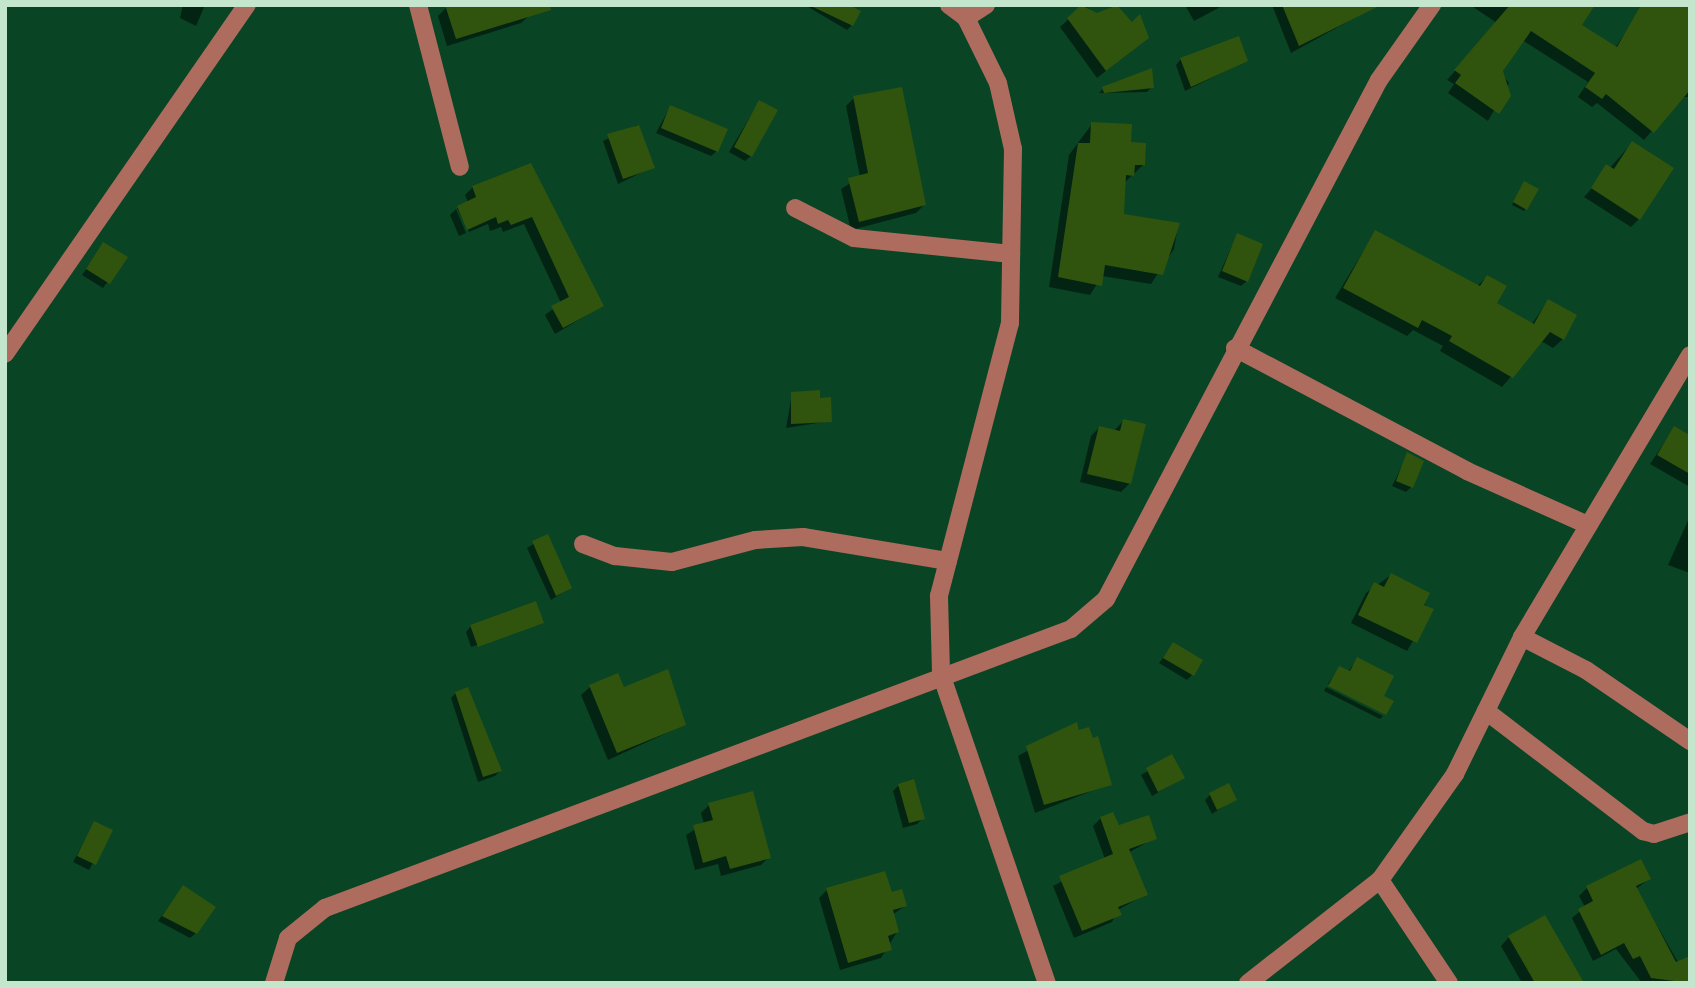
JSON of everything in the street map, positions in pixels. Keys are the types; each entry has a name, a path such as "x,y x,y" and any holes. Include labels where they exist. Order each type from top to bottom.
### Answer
{"street":[{"path":"5,354 247,5"},
{"path":"418,5 460,167"},
{"path":"949,5 966,18 998,83 1013,149 1010,323 939,596 941,674 1046,983"},
{"path":"966,18 986,5"},
{"path":"274,983 288,938 325,908 649,792 941,674 1071,629 1106,599 1235,348 1379,80 1432,5"},
{"path":"795,208 854,237 1011,254"},
{"path":"1235,348 1467,471 1588,525"},
{"path":"1248,983 1380,880 1455,774 1522,637 1690,355"},
{"path":"583,544 615,556 672,562 755,540 803,537 948,561"},
{"path":"1522,637 1586,670 1690,741"},
{"path":"1486,711 1643,831 1690,822"},
{"path":"1380,880 1449,983"}],"building":[{"path":"445,5 550,5 551,10 456,39"},
{"path":"809,5 849,5 861,11 853,26"},
{"path":"1081,5 1097,13 1117,5 1132,22 1140,14 1149,38 1106,71 1067,18"},
{"path":"1282,5 1381,5 1299,46"},
{"path":"1510,5 1595,5 1582,25 1617,47 1641,5 1690,5 1690,90 1654,133 1606,94 1602,99 1585,87 1595,73 1531,31 1503,71 1511,96 1499,114 1455,83 1461,75 1454,70"},
{"path":"1239,36 1248,61 1191,87 1180,58"},
{"path":"1152,68 1154,88 1104,93 1102,87"},
{"path":"902,87 926,205 859,222 848,178 868,173 853,96"},
{"path":"759,100 778,110 752,157 734,147"},
{"path":"670,105 728,129 718,152 661,128"},
{"path":"1091,122 1132,124 1131,142 1146,143 1145,165 1135,165 1134,176 1126,175 1124,214 1180,223 1163,275 1105,265 1102,286 1058,277 1078,143 1090,143"},
{"path":"639,125 655,168 623,179 607,134"},
{"path":"1632,141 1674,168 1640,220 1591,188 1606,164 1614,169"},
{"path":"531,163 604,306 563,328 551,306 569,297 532,217 511,225 508,220 498,224 496,217 467,230 457,206 476,197 472,186"},
{"path":"1524,181 1539,189 1527,210 1513,202"},
{"path":"1375,230 1480,286 1487,275 1507,286 1497,303 1534,324 1548,299 1577,315 1564,340 1550,332 1513,378 1449,341 1452,336 1422,320 1418,328 1343,288"},
{"path":"1237,233 1263,244 1248,282 1222,271"},
{"path":"103,242 128,257 110,284 86,269"},
{"path":"820,390 820,398 831,397 832,422 791,424 791,392"},
{"path":"1123,419 1146,424 1131,484 1087,474 1099,426 1120,431"},
{"path":"1674,426 1690,435 1690,474 1657,455"},
{"path":"1407,452 1424,461 1413,488 1396,481"},
{"path":"548,534 572,588 556,596 532,541"},
{"path":"1391,573 1430,593 1424,605 1434,609 1417,643 1358,615 1374,582 1384,587"},
{"path":"536,601 544,623 478,647 470,625"},
{"path":"1173,642 1203,660 1194,676 1163,658"},
{"path":"1357,657 1394,676 1384,696 1394,701 1386,715 1328,686 1339,666 1350,671"},
{"path":"668,669 686,725 617,753 589,685 618,673 624,687"},
{"path":"468,687 502,771 483,777 455,692"},
{"path":"1077,722 1079,730 1089,727 1093,738 1098,736 1112,785 1044,805 1026,746"},
{"path":"1172,754 1185,778 1158,792 1146,768"},
{"path":"914,779 925,819 909,823 898,784"},
{"path":"1229,783 1237,800 1217,810 1209,793"},
{"path":"753,791 771,858 730,869 726,856 703,863 693,825 713,820 708,803"},
{"path":"1113,812 1119,825 1149,815 1157,839 1129,849 1148,895 1118,907 1122,915 1082,931 1059,876 1113,854 1100,817"},
{"path":"94,821 113,830 96,865 77,856"},
{"path":"1641,859 1651,879 1636,886 1676,962 1690,956 1690,983 1651,978 1640,956 1633,959 1624,943 1601,955 1578,909 1593,901 1586,886"},
{"path":"885,871 892,892 902,889 907,906 893,910 899,932 888,936 892,950 848,963 826,888"},
{"path":"183,885 216,907 197,934 162,916"},
{"path":"1545,915 1584,983 1535,983 1508,936"}]}
